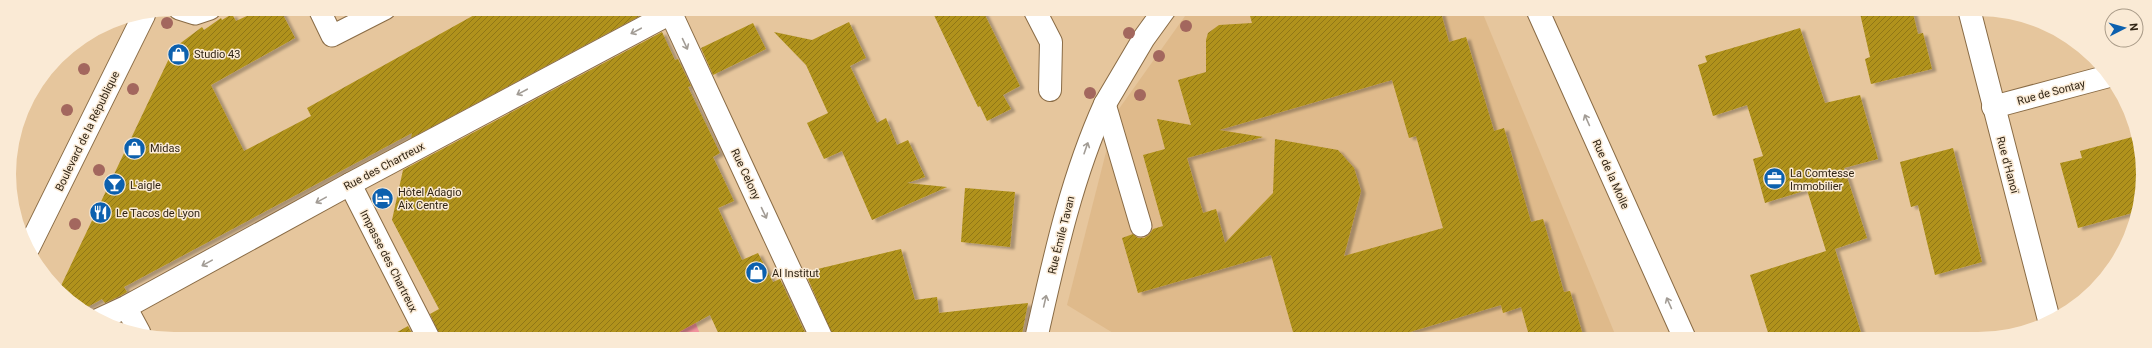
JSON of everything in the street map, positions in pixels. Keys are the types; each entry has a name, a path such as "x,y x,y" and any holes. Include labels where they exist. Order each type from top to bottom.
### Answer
{"street":[{"name":"Rue des Chartreux","path":"105,317 126,307 661,16"},
{"name":"Rue Celony","path":"672,16 819,332"},
{"path":"1038,16 1051,42 1050,90"},
{"name":"Rue Émile Tavan","path":"1038,332 1068,202 1091,135 1104,104 1144,38 1160,16"},
{"name":"Rue de la Molle","path":"1540,16 1682,332"},
{"name":"Rue d'Hanoï","path":"1971,16 2048,316"},
{"name":"Boulevard de la République","path":"31,242 142,19"},
{"name":"Rue de Sontay","path":"1993,107 2103,77"},
{"name":"Impasse des Chartreux","path":"350,184 424,332"}],"lane":[{"path":"323,16 332,36 371,16"},
{"path":"1104,104 1141,226"},
{"path":"126,307 138,328"}],"shaded area":[{"path":"1185,16 1484,16 1614,332 1111,332 1067,305 1116,113"}],"green space":[{"path":"694,319 699,332 676,332"}],"building":[{"path":"229,16 233,16 236,21 247,16 284,16 295,38 211,85 244,151 311,116 307,108 472,16 640,16 411,138 412,133 124,287 127,292 120,296 105,303 102,299 88,307 61,285 174,48 202,27 204,30 221,18 222,20"},
{"path":"934,16 985,16 1020,86 1003,95 1011,109 987,121 980,106 978,107"},
{"path":"1250,16 1442,16 1449,42 1466,37 1494,131 1504,128 1531,222 1543,219 1564,292 1570,291 1582,332 1528,332 1521,307 1503,313 1501,305 1410,332 1293,332 1271,255 1138,293 1122,238 1133,234 1138,238 1144,238 1149,235 1153,229 1163,226 1143,155 1165,149 1157,119 1191,125 1178,80 1206,72 1206,40 1208,33 1219,25 1252,23","holes":["1392,80 1409,138 1416,136 1443,228 1344,256 1361,191 1354,168 1338,150 1275,139 1273,193 1225,243 1216,209 1203,213 1187,158 1263,137 1219,130"]},
{"path":"1861,16 1914,16 1918,34 1923,33 1932,69 1871,84 1865,59 1870,57"},
{"path":"849,22 866,58 850,66 877,123 886,118 897,145 908,140 925,177 907,183 947,187 872,220 842,151 824,159 807,123 828,113 806,65 774,32 812,40"},
{"path":"753,23 766,49 713,75 701,48"},
{"path":"1800,28 1825,103 1860,95 1878,159 1844,168 1867,238 1835,249 1861,332 1768,332 1750,275 1826,251 1807,190 1765,203 1753,159 1763,156 1747,105 1713,116 1698,65 1707,62 1705,56"},
{"path":"662,32 675,60 678,59 691,86 688,87 720,153 713,157 734,201 718,208 742,260 758,253 773,282 780,279 805,332 718,332 710,315 679,332 438,332 430,314 439,309 392,220 403,170"},
{"path":"2132,137 2136,164 2136,184 2131,213 2078,228 2060,163 2082,158 2080,151"},
{"path":"1953,148 1982,262 1935,275 1918,205 1911,207 1900,162"},
{"path":"965,188 1015,192 1010,247 961,242"},
{"path":"901,249 915,300 937,297 939,313 1028,303 1022,332 831,332 805,272"},
{"path":"408,326 411,332 397,332"}],"place":[{"name":"Studio 43","path":"178,54"},
{"name":"Midas","path":"134,148"},
{"name":"La Comtesse Immobilier","path":"1774,179"},
{"name":"L'aigle","path":"115,185"},
{"name":"Hôtel Adagio Aix Centre","path":"382,198"},
{"name":"Le Tacos de Lyon","path":"101,213"},
{"name":"Al Institut","path":"756,273"}]}
